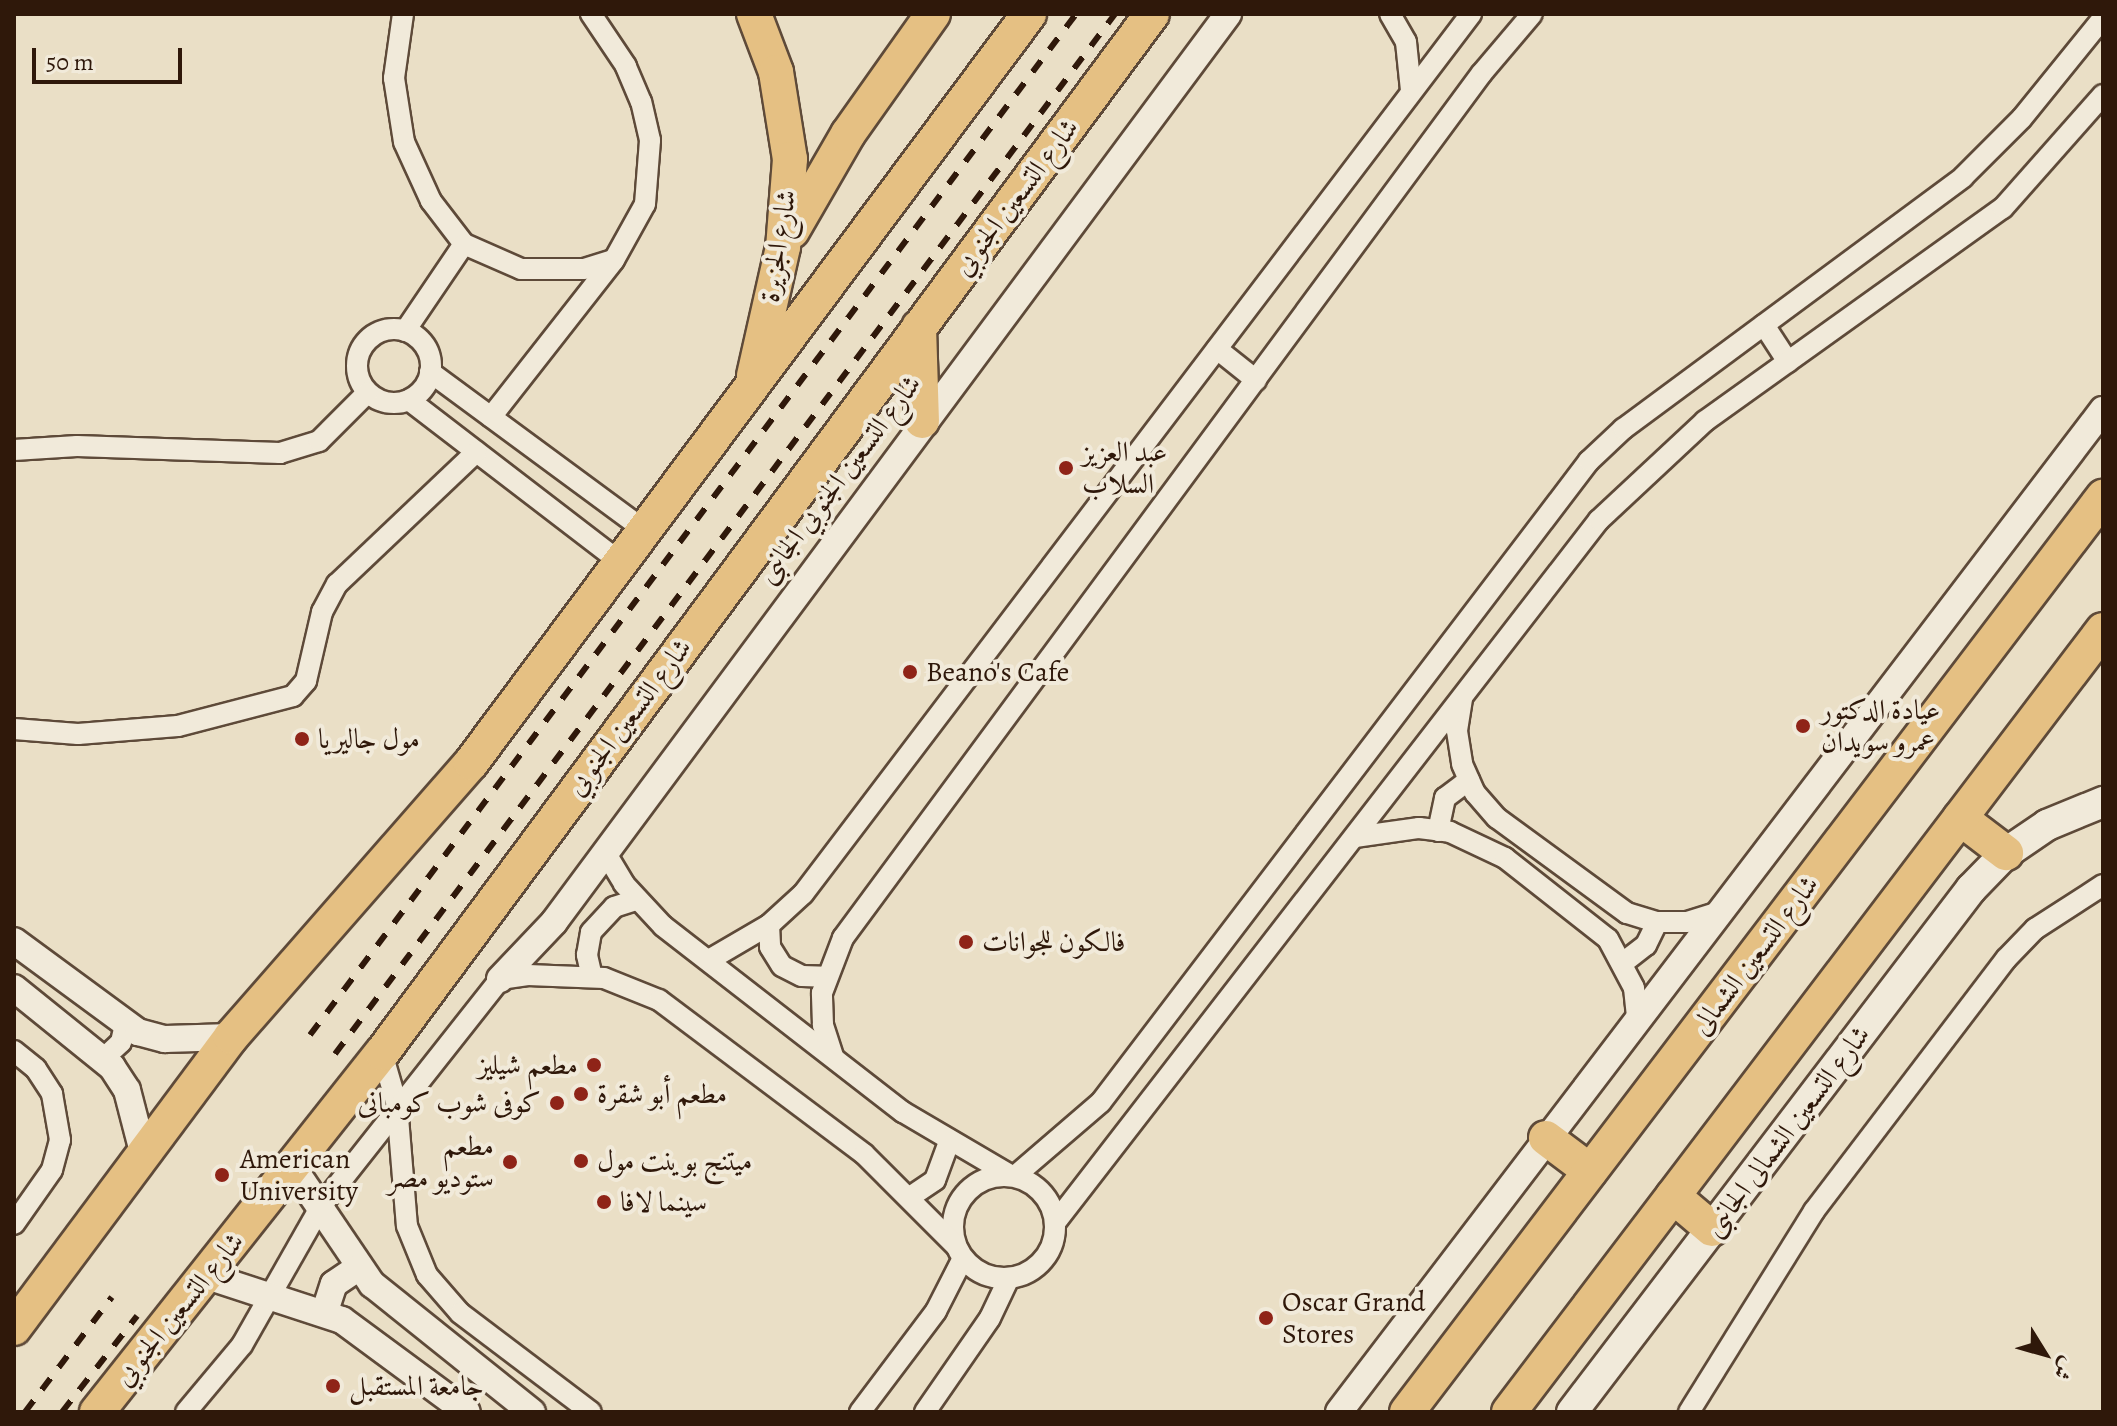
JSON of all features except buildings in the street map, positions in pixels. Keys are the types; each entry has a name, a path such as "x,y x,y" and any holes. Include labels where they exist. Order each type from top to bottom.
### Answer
{"main road":[{"name":"شارع الجزيرة","path":"752,387 783,247 789,203 785,115 754,14"},
{"path":"783,247 848,134 933,14"},
{"path":"14,1328 231,1037 471,763 623,564 1029,14"},
{"name":"شارع التسعين الجنوبي","path":"97,1412 382,1053 1152,14"},
{"path":"919,327 922,421"},
{"name":"شارع التسعين الشمالى","path":"1407,1412 2103,497"},
{"path":"1509,1412 2103,630"},
{"name":"شارع التسعين الشمالى الجانبى","path":"1572,1412 1971,889 2006,853 2047,825 2103,802"},
{"path":"1960,818 2006,853"},
{"path":"1546,1138 1590,1171"},
{"path":"1673,1196 1712,1229"}],"street":[{"path":"403,14 394,78 404,142 431,201 464,244 521,269 584,269 614,260"},
{"path":"491,417 614,260 645,204 650,140 626,66 591,14"},
{"name":"شارع التسعين الجنوبي الجانبى","path":"500,979 554,922 922,421 1228,14"},
{"path":"1390,14 1406,42 1411,90"},
{"path":"709,960 769,925 803,894 1471,14"},
{"path":"833,1056 821,1009 825,977 852,926 1482,73 1532,14"},
{"path":"860,1412 936,1311 960,1252 953,1220 963,1196 984,1179 1012,1176 1101,1102 1589,461 1623,429 1963,177 2022,118 2103,18"},
{"path":"186,1412 242,1345 266,1296 321,1206 397,1105 500,979 592,977 633,986 659,1000 864,1154 983,1274 1009,1278 1043,1260 1055,1223 1568,557 1633,484 1705,421 2003,208 2103,95"},
{"path":"405,331 464,244"},
{"path":"1764,325 1788,362"},
{"path":"381,331 405,331 428,351 430,372 409,400 387,403 367,393 357,371 362,347 381,331"},
{"path":"1217,349 1256,380"},
{"path":"430,372 646,531"},
{"path":"14,450 77,446 280,453 319,441 367,393"},
{"path":"409,400 623,564"},
{"path":"1339,1412 1637,1017 2103,410"},
{"path":"14,729 78,734 178,726 293,696 306,681 322,612 337,584 476,452"},
{"path":"517,484 539,453"},
{"path":"1462,698 1457,731 1469,780 1497,818 1627,913 1657,922 1687,922 1717,913"},
{"path":"1438,831 1445,798 1469,780"},
{"path":"1355,837 1438,831 1479,842 1505,858 1587,918 1624,962 1637,1017"},
{"path":"605,852 636,900 833,1056 949,1142 1047,1198 1055,1223"},
{"path":"1689,1412 1814,1211 2006,959 2035,929 2103,885"},
{"path":"592,977 587,955 591,932 614,907 636,900"},
{"path":"1624,962 1646,945 1657,922"},
{"path":"769,925 770,947 782,966 802,976 825,977"},
{"path":"14,941 125,1024 165,1039 231,1037"},
{"path":"14,988 104,1058 127,1090 143,1152"},
{"path":"104,1058 121,1042 125,1024"},
{"path":"14,1051 36,1069 52,1094 60,1140 52,1170 14,1224"},
{"path":"382,1053 397,1105 407,1226 427,1275 460,1313 591,1412"},
{"path":"910,1197 935,1180 949,1142"},
{"path":"292,1166 321,1206 358,1268 419,1324 532,1412"},
{"path":"325,1311 334,1284 358,1268"},
{"path":"207,1276 325,1311 467,1412"},
{"path":"925,1412 990,1318 1009,1278"}],"railway":[{"path":"310,1035 1076,14"},
{"path":"335,1054 1115,14"},
{"path":"25,1412 112,1297"},
{"path":"62,1412 137,1316"}],"place":[{"name":"عبد العزيز السلاب","path":"1066,468"},
{"name":"Beano's Cafe","path":"910,672"},
{"name":"عيادة الدكتور عمرو سويدان","path":"1803,726"},
{"name":"مول جاليريا","path":"302,739"},
{"name":"فالكون للجوانات","path":"966,942"},
{"name":"مطعم شيليز","path":"594,1065"},
{"name":"مطعم أبو شقرة","path":"581,1094"},
{"name":"كوفى شوب كومبانى","path":"557,1103"},
{"name":"ميتنج بوينت مول","path":"581,1161"},
{"name":"مطعم ستوديو مصر","path":"510,1162"},
{"name":"American University","path":"222,1175"},
{"name":"سينما لافا","path":"604,1202"},
{"name":"Oscar Grand Stores","path":"1266,1318"},
{"name":"جامعة المستقبل","path":"333,1386"}]}
